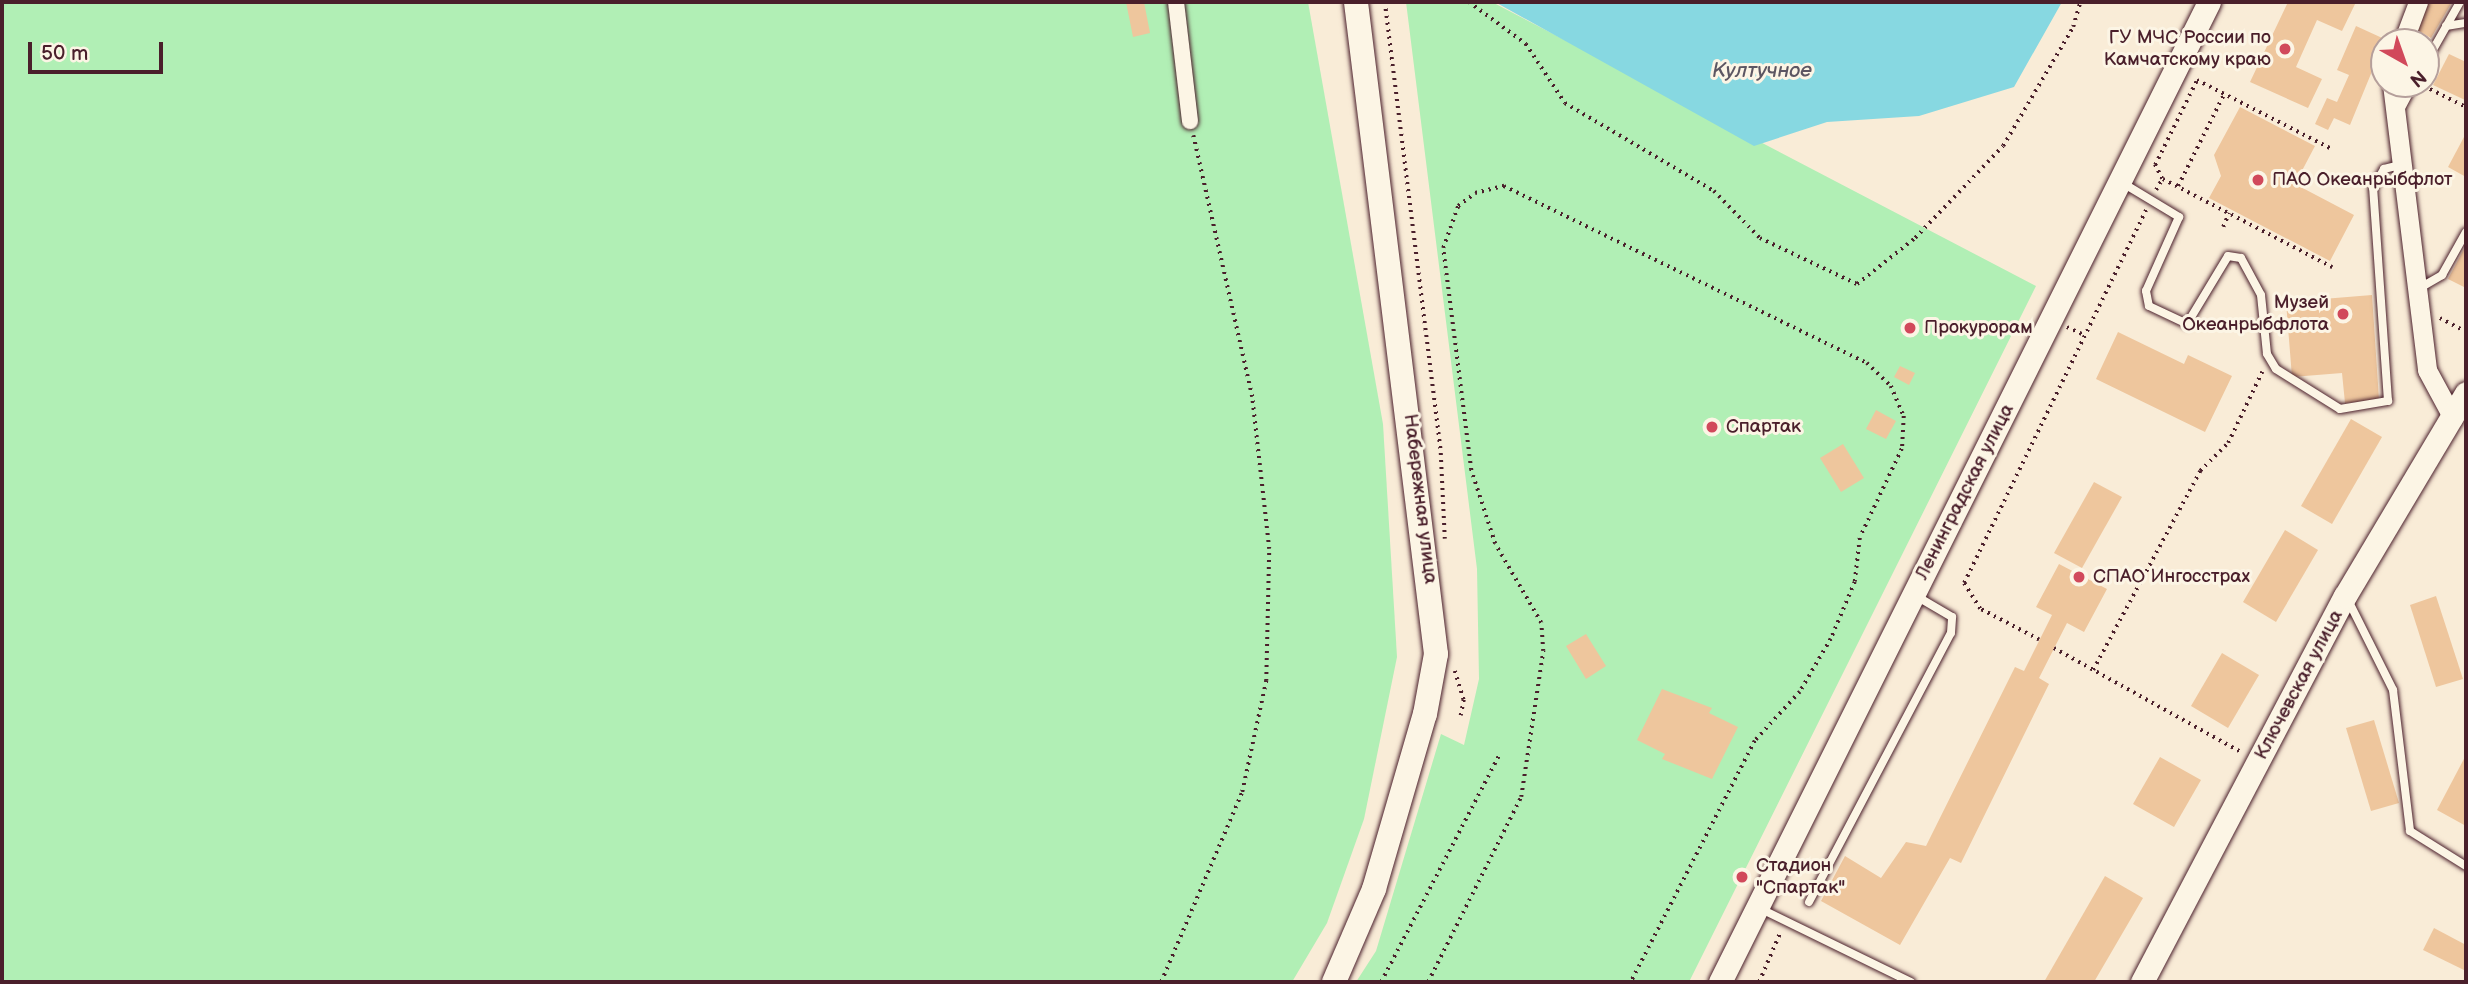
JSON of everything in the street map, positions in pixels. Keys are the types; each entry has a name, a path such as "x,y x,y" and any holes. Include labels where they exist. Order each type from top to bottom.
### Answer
{"main road":[{"name":"Набережная улица","path":"1334,982 1374,889 1436,654 1356,2"},
{"name":"Ленинградская улица","path":"1720,982 2209,2"},
{"name":"Ключевская улица","path":"2142,982 2345,596 2466,393"}],"street":[{"path":"1176,2 1190,121"},
{"path":"2408,28 2418,2"},
{"path":"2394,98 2427,370 2453,418"}],"lane":[{"path":"2440,37 2459,2"},
{"path":"2446,26 2466,23"},
{"path":"2397,116 2408,98"},
{"path":"2119,181 2152,198 2180,222 2146,291 2149,306 2179,324 2194,319 2234,254 2258,287 2269,358 2293,384 2326,404 2388,401 2373,188 2384,169 2403,165"},
{"path":"2418,289 2442,275 2466,232"},
{"path":"1809,902 1951,633 1952,617 1914,594"},
{"path":"2345,596 2393,690 2410,831 2466,866"},
{"path":"1756,906 1911,982"}],"path":[{"path":"1385,2 1441,453 1446,545"},
{"path":"1469,2 1526,44 1565,103 1714,191 1760,238 1857,284 1916,237 2003,146 2073,27 2080,2"},
{"path":"2332,149 2197,80 2155,165 2162,179 2332,267"},
{"path":"2178,187 2224,94"},
{"path":"2440,95 2466,107"},
{"path":"1161,982 1242,792 1266,681 1269,549 1252,397 1190,121"},
{"path":"2039,640 1980,609 1964,583 2162,179"},
{"path":"1428,982 1521,797 1543,646 1541,623 1495,544 1471,470 1443,248 1458,206 1475,192 1504,186 1867,363 1891,386 1904,416 1902,449 1860,538 1856,578 1830,639 1800,692 1755,741 1631,982"},
{"path":"2223,227 2229,214"},
{"path":"2066,327 2084,335"},
{"path":"2094,670 2200,471 2228,443 2269,358"},
{"path":"2054,649 2229,745"},
{"path":"1454,666 1464,700 1461,716"},
{"path":"1381,982 1499,755"},
{"path":"1759,982 1774,953"}],"green space":[{"path":"2,2 1308,2 1383,424 1397,657 1364,819 1327,923 1292,982 2,982"},
{"name":"Спартак","path":"1406,2 1492,2 2036,286 1689,982 1356,982 1376,951 1441,734 1464,745 1479,679 1477,569"}],"water":[{"name":"Култучное","path":"1495,2 2062,2 2014,87 1919,116 1827,122 1754,146"}],"building":[{"path":"1126,2 1144,2 1150,33 1133,37"},
{"name":"ГУ МЧС России по Камчатскому краю","path":"2288,2 2356,2 2342,31 2317,20 2296,67 2322,79 2308,108 2250,82"},
{"path":"2427,2 2452,2 2437,28 2412,27"},
{"path":"2356,26 2370,32 2370,76 2350,125 2334,118 2328,130 2315,124 2327,98 2337,102 2349,75 2337,70"},
{"path":"2449,54 2466,62 2465,100 2440,88 2440,71"},
{"name":"ПАО Океанрыбфлот","path":"2240,107 2315,146 2295,184 2354,215 2330,261 2209,198 2221,176 2214,155"},
{"path":"2464,137 2466,139 2466,177 2448,167"},
{"path":"2466,245 2466,288 2448,279"},
{"path":"2372,295 2379,400 2345,403 2342,373 2292,377 2286,302"},
{"path":"2118,332 2184,364 2188,355 2232,376 2205,432 2096,379"},
{"path":"1900,366 1915,373 1909,385 1894,377"},
{"path":"1876,410 1896,421 1886,439 1866,429"},
{"path":"2351,419 2382,437 2332,524 2301,506"},
{"path":"1843,444 1864,478 1841,492 1820,458"},
{"path":"2094,482 2122,497 2082,568 2054,553"},
{"path":"2285,530 2318,550 2276,622 2243,602"},
{"path":"2059,564 2107,589 2084,632 2067,623 2039,678 2049,684 1961,863 1950,858 1900,945 1821,901 1845,856 1881,878 1906,842 1926,846 2015,667 2024,671 2052,615 2036,607"},
{"path":"2436,596 2463,679 2436,687 2410,605"},
{"path":"1586,634 1606,666 1586,679 1566,646"},
{"path":"2222,653 2259,675 2228,728 2191,706"},
{"path":"1662,689 1712,708 1709,713 1738,727 1712,779 1662,759 1665,754 1637,740"},
{"path":"2374,720 2399,803 2371,811 2346,728"},
{"path":"2466,755 2466,826 2437,810"},
{"path":"2160,757 2201,780 2174,827 2133,804"},
{"path":"2105,876 2143,898 2094,982 2044,982"},
{"path":"2434,928 2466,945 2466,971 2423,950"}],"place":[{"name":"ГУ МЧС России по Камчатскому краю","path":"2285,49"},
{"name":"ПАО Океанрыбфлот","path":"2258,180"},
{"name":"Музей Океанрыбфлота","path":"2343,314"},
{"name":"Прокурорам","path":"1910,328"},
{"name":"Спартак","path":"1712,427"},
{"name":"СПАО Ингосстрах","path":"2079,577"},
{"name":"Стадион \"Спартак\"","path":"1742,877"}]}
